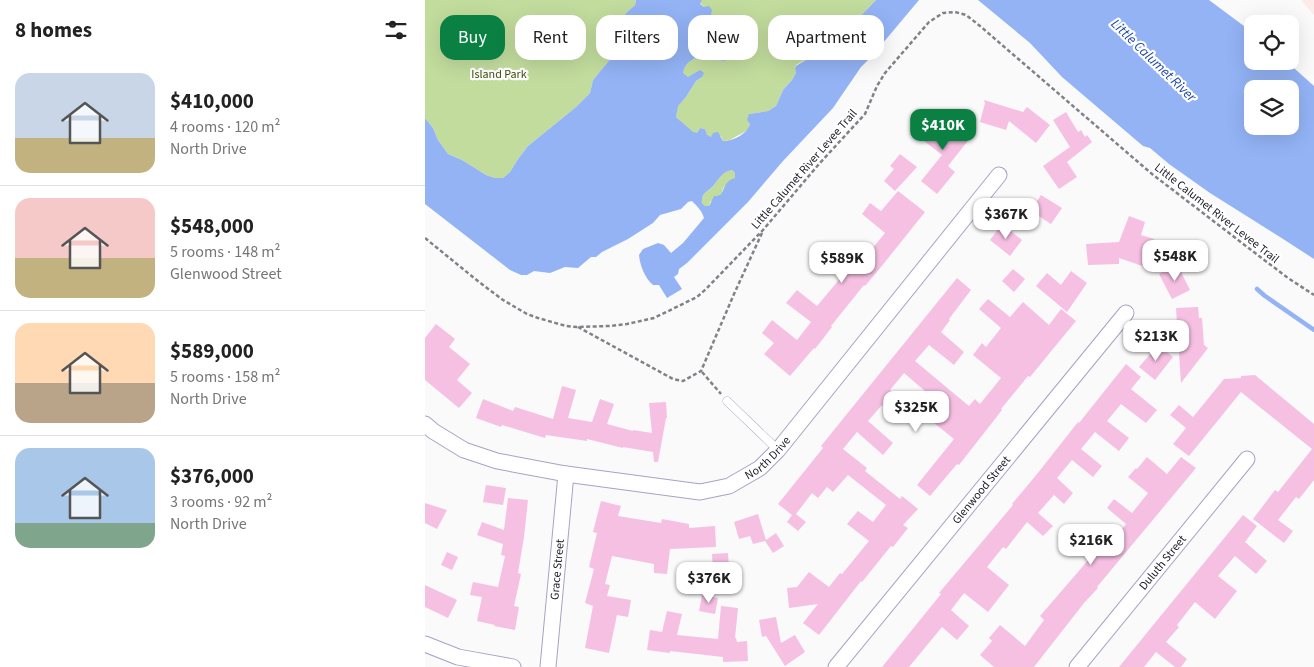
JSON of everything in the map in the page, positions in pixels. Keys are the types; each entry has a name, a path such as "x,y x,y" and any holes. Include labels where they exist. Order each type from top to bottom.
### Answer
{"street":[{"name":"North Drive","path":"425,424 464,450 497,461 565,474 700,492 729,486 760,468 778,450 999,175"},
{"name":"Glenwood Street","path":"837,667 1126,313"},
{"name":"Duluth Street","path":"1077,667 1247,459"},
{"name":"Grace Street","path":"548,667 565,474"},
{"path":"425,644 458,657 513,667"}],"lane":[{"path":"727,401 778,450"}],"path":[{"name":"Little Calumet River Levee Trail","path":"425,238 484,286 514,307 550,322 577,327 609,326 644,321 665,314 697,297 763,230 819,164 865,114 885,73 921,30 936,16 955,12 966,15 980,26 1151,174 1266,262 1314,294"},
{"path":"577,327 673,379 683,381 701,372 763,230"},
{"path":"701,372 727,401"}],"shaded area":[{"path":"1301,0 1314,0 1314,15"}],"green space":[{"name":"Island Park","path":"425,0 636,0 635,5 626,15 596,15 596,60 610,60 593,80 590,93 576,107 528,146 510,172 503,178 486,175 462,160 448,154 425,118"},
{"path":"702,0 876,0 862,15 768,15 768,60 805,60 796,65 796,73 783,90 776,106 768,111 749,114 750,124 748,129 731,139 723,141 721,136 707,136 705,129 700,128 697,133 693,133 676,117 677,106 686,97 696,81 702,77 688,77 682,73 686,64 691,60 758,60 758,15 711,15 711,9 704,7 700,3"},
{"path":"732,170 735,173 735,178 723,188 722,193 710,202 709,206 705,206 702,203 703,195 723,174"}],"water":[{"path":"636,0 702,0 700,4 704,7 709,6 712,10 711,15 688,15 688,60 691,60 683,73 688,77 700,70 704,73 678,106 676,117 693,132 697,133 700,128 705,129 707,135 711,137 713,133 718,132 723,141 736,138 746,131 750,124 747,120 749,114 768,111 776,106 783,90 796,73 796,66 806,60 868,60 861,67 833,108 783,161 748,202 679,269 678,274 674,277 682,289 667,298 659,285 653,285 645,275 639,255 643,249 658,243 664,245 671,253 683,243 704,218 701,211 692,201 688,202 681,209 660,215 653,223 596,257 591,257 578,268 565,267 550,273 534,271 527,275 521,275 510,270 425,204 425,118 448,154 462,160 486,175 503,178 510,172 528,146 576,107 590,93 593,80 610,60 678,60 678,15 625,15 635,5","holes":["732,170 735,173 735,178 728,181 720,195 714,196 709,206 705,206 702,203 702,197 705,193 726,172"]},
{"path":"876,0 919,0 884,42 884,15 862,15"},
{"name":"Little Calumet River","path":"978,0 1209,0 1244,26 1244,70 1296,70 1314,86 1314,259 1210,193 1150,148 1143,146 1062,77 1030,43"}],"building":[{"path":"984,100 1023,112 1027,107 1050,125 1036,143 1009,121 1006,130 980,122 985,103"},
{"path":"1066,112 1078,132 1081,130 1085,137 1087,135 1092,142 1067,162 1077,177 1059,189 1043,166 1070,147 1053,120"},
{"path":"926,118 946,134 957,120 974,133 948,166 955,172 937,194 921,181 942,155 914,133"},
{"path":"900,154 917,167 895,191 884,181 894,169 890,166"},
{"path":"898,191 925,212 831,326 815,349 790,376 764,354 774,343 762,333 772,320 797,340 811,322 786,303 797,290 817,306 843,275 822,258 832,245 858,266 885,233 862,214 870,203 881,211"},
{"path":"1041,195 1062,208 1051,224 1031,211"},
{"path":"1129,216 1145,222 1141,235 1154,239 1152,245 1165,250 1157,271 1119,258 1119,264 1088,265 1086,244 1119,242"},
{"path":"1002,224 1022,240 1010,256 990,240"},
{"path":"1177,264 1190,290 1172,299 1159,274"},
{"path":"1013,269 1025,279 1014,292 1002,281"},
{"path":"1071,271 1087,283 1067,312 1036,286 1047,273 1061,285"},
{"path":"957,278 971,290 941,332 964,352 954,365 929,345 915,361 969,406 975,399 980,404 1001,378 973,355 982,343 986,347 1001,328 979,309 988,299 1010,317 1023,302 1049,325 1061,309 1076,321 1001,409 959,465 957,464 930,496 917,485 954,439 928,418 940,404 904,373 890,390 915,410 905,423 882,405 868,421 893,443 883,455 857,432 843,449 867,468 865,471 900,499 902,496 918,509 903,525 908,528 861,581 819,635 803,623 818,604 789,608 787,588 797,587 809,572 829,587 869,541 847,524 858,511 873,522 886,505 848,475 833,492 827,487 818,498 812,493 796,514 806,522 798,531 787,522 792,515 778,504 823,448 821,446"},
{"path":"1198,307 1199,318 1202,318 1204,345 1208,348 1181,383 1176,308"},
{"path":"436,324 455,339 449,347 470,364 457,380 472,393 459,408 425,380 425,338"},
{"path":"1158,345 1173,357 1155,380 1139,367"},
{"path":"1126,364 1141,377 1131,389 1157,410 1146,423 1121,404 1107,421 1129,438 1119,451 1095,432 1081,449 1102,466 1093,477 1072,460 1057,478 1073,493 1064,504 1054,495 1038,513 1053,526 1043,536 1027,522 1006,549 1003,547 987,567 1009,585 988,612 964,593 951,610 969,626 957,640 942,627 909,667 882,667 941,594 939,593 1013,505"},
{"path":"1255,375 1314,424 1314,480 1299,499 1296,497 1278,520 1293,531 1284,543 1253,519 1275,490 1278,492 1312,449 1241,392 1189,456 1173,444 1186,428 1170,415 1179,405 1193,417 1224,379"},
{"path":"562,386 576,390 568,418 592,422 600,399 614,404 607,424 633,431 652,433 649,403 666,402 667,418 658,462 654,462 653,452 623,448 587,439 587,441 546,435 545,438 502,425 501,427 476,418 483,399 513,411 515,407 553,419"},
{"path":"1147,457 1167,474 1181,457 1196,468 1097,587 1034,667 994,667 980,655 992,641 989,638 1000,625 1025,646 1044,620 1040,616 1090,558 1071,543 1086,525 1110,544 1126,524 1107,508 1114,499 1132,513 1148,493 1128,477"},
{"path":"486,485 506,488 503,505 483,502"},
{"path":"508,498 528,500 518,573 521,574 514,606 519,607 515,630 477,621 482,597 470,595 473,582 498,587 505,556 501,555 503,544 477,535 482,522 504,530"},
{"path":"601,501 621,506 618,516 661,523 662,519 689,524 689,528 715,526 716,547 670,549 667,574 654,573 654,564 612,556 605,584 610,585 607,596 631,600 628,617 617,615 609,653 585,648 593,606 585,603 594,569 589,567 597,533 593,532"},
{"path":"425,503 447,510 437,529 425,523"},
{"path":"758,514 766,540 776,533 784,546 773,553 765,541 753,544 750,536 739,539 734,522"},
{"path":"1243,515 1257,526 1245,542 1267,561 1256,574 1235,556 1218,576 1237,591 1215,619 1195,602 1177,625 1179,627 1166,642 1187,659 1181,667 1175,667 1156,652 1144,667 1119,667"},
{"path":"447,552 458,557 452,570 441,565"},
{"path":"728,553 729,570 713,571 712,554"},
{"path":"425,585 457,600 448,618 425,607"},
{"path":"702,595 718,598 715,614 699,611"},
{"path":"721,606 738,608 735,638 737,642 747,641 748,661 723,662 723,657 647,650 650,630 662,632 667,611 682,614 677,635 718,639"},
{"path":"776,617 781,643 795,635 805,652 785,666 766,636 762,637 759,620"}],"waterway":[{"path":"1257,289 1314,330"}]}
